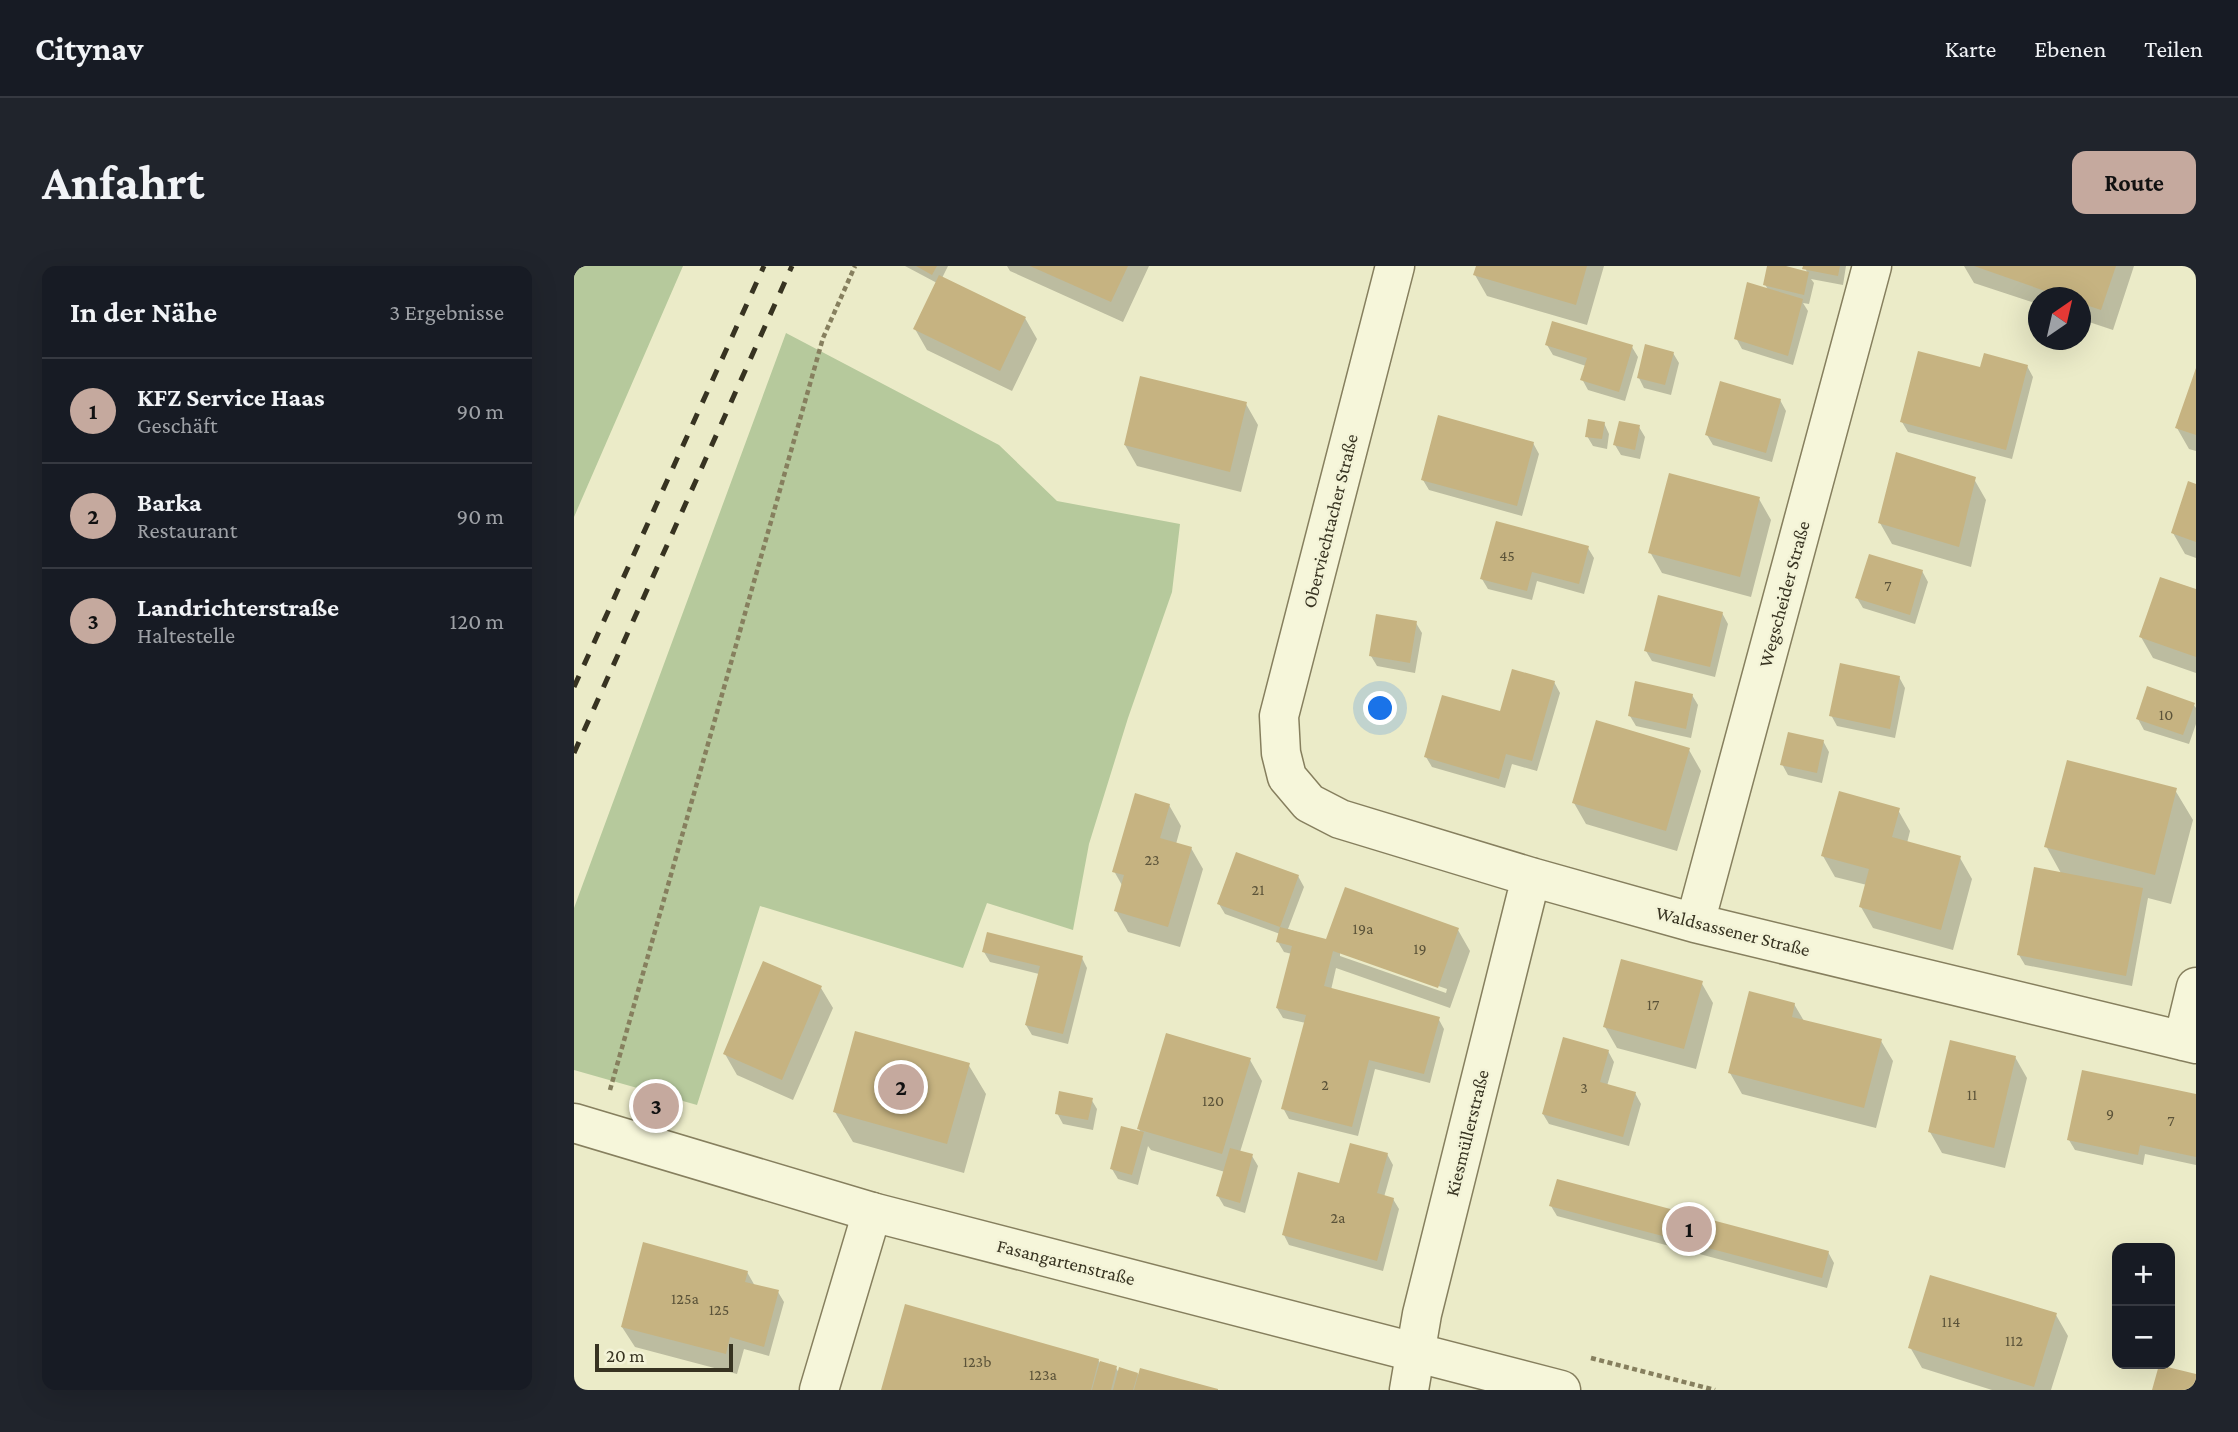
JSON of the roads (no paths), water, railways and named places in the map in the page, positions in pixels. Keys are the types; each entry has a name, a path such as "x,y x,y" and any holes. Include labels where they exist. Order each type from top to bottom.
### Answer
{"street":[{"name":"Oberviechtacher Straße","path":"1287,777 1281,753 1279,716 1395,266"},
{"name":"Wegscheider Straße","path":"1696,923 1872,266"},
{"name":"Waldsassener Straße","path":"1287,777 1310,803 1340,819 1531,877 1696,923 2189,1042"},
{"name":"Kiesmüllerstraße","path":"1409,1390 1422,1314 1531,877"},
{"path":"2189,1042 2196,987"},
{"name":"Fasangartenstraße","path":"574,1123 872,1212 1561,1390"},
{"path":"818,1390 872,1212"}],"railway":[{"path":"574,687 764,266"},
{"path":"574,753 792,266"}],"place":[{"name":"Barka","path":"901,1087"},
{"name":"Landrichterstraße","path":"656,1106"},
{"name":"KFZ Service Haas","path":"1689,1229"}]}
